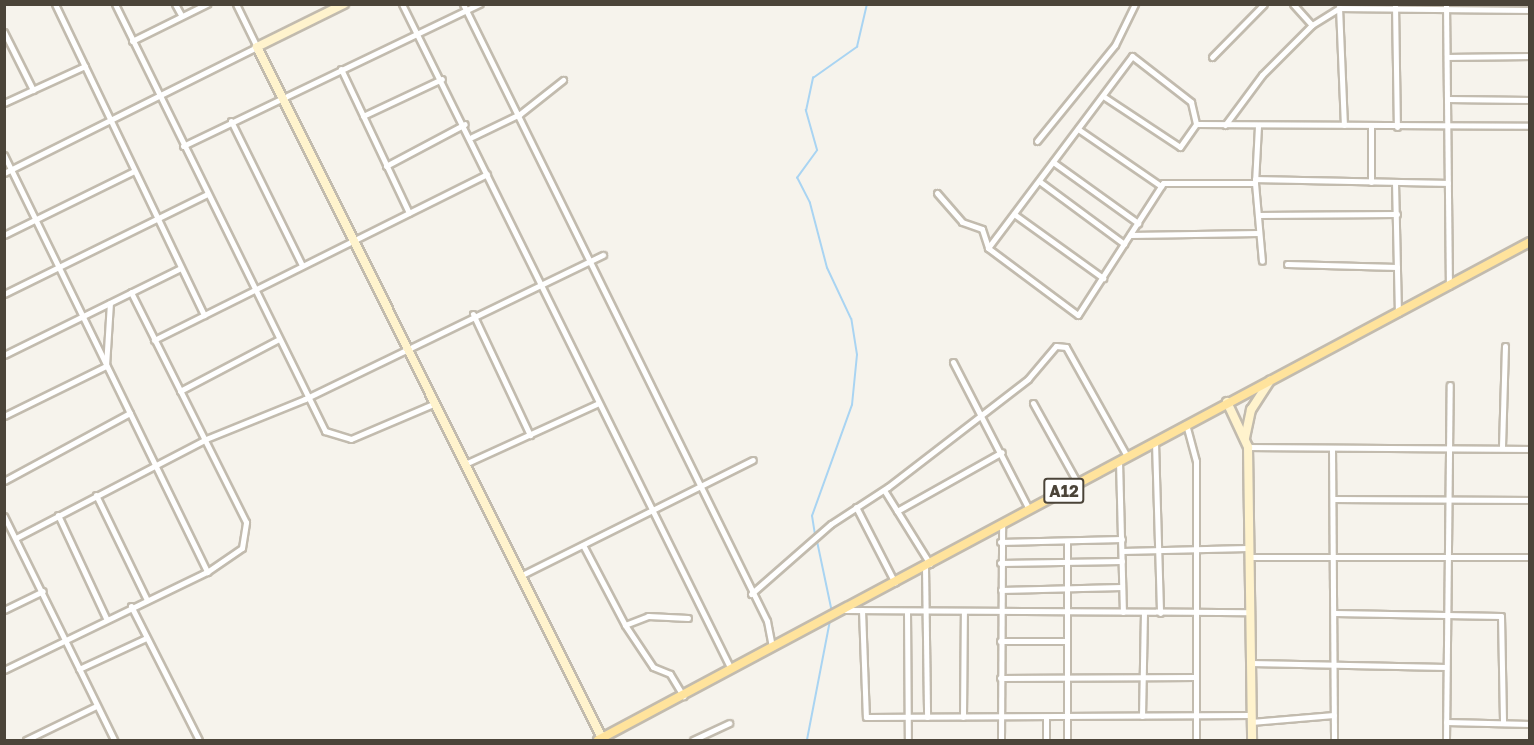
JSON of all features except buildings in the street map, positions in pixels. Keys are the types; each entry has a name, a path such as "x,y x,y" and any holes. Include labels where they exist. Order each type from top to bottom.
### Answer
{"main road":[{"name":"A12","path":"601,740 896,583 1227,402 1530,242"}],"street":[{"path":"55,4 204,315"},
{"path":"115,4 305,399 325,431 351,440 433,404"},
{"path":"175,4 181,15"},
{"path":"132,41 207,4"},
{"path":"236,4 280,98 601,740"},
{"path":"4,173 344,4"},
{"path":"402,4 472,137 537,285 599,403 650,511 731,669"},
{"path":"463,4 520,114 697,487 751,594 768,621 772,647"},
{"path":"183,146 480,4"},
{"path":"1037,141 1115,45 1135,4"},
{"path":"1212,57 1264,4"},
{"path":"1293,4 1312,26"},
{"path":"1395,5 1397,127"},
{"path":"1225,125 1262,75 1312,26 1339,6 1446,5 1530,10"},
{"path":"1446,5 1449,286"},
{"path":"1339,6 1344,125"},
{"path":"4,32 33,90"},
{"path":"987,248 1132,56 1191,102 1196,124 1180,147 1103,96"},
{"path":"1447,57 1530,56"},
{"path":"4,104 85,66"},
{"path":"341,69 409,213"},
{"path":"363,116 442,79"},
{"path":"472,137 520,114 563,80"},
{"path":"1447,99 1530,100"},
{"path":"231,122 302,265"},
{"path":"386,166 465,124"},
{"path":"1196,124 1530,126"},
{"path":"1258,126 1255,181 1262,261"},
{"path":"1371,126 1371,182"},
{"path":"1078,129 1161,186 1255,181 1448,183"},
{"path":"4,155 84,315 106,366 207,572"},
{"path":"1053,162 1138,223"},
{"path":"4,235 134,171"},
{"path":"154,340 488,174"},
{"path":"1039,181 1124,244"},
{"path":"1395,182 1398,313"},
{"path":"937,194 962,222 982,229 987,248 1078,315 1161,186"},
{"path":"4,294 207,194"},
{"path":"1014,214 1103,278"},
{"path":"1258,215 1396,214"},
{"path":"1131,235 1259,234"},
{"path":"16,538 206,439 305,399 473,314 603,255"},
{"path":"1287,264 1397,267"},
{"path":"4,355 181,268"},
{"path":"4,670 106,618 207,572 235,556 246,522 131,292"},
{"path":"106,366 110,303"},
{"path":"473,314 530,435"},
{"path":"180,391 277,340"},
{"path":"751,594 856,507 884,490 1028,379 1061,344 1123,458 1122,612"},
{"path":"1502,447 1505,346"},
{"path":"953,362 1002,452 1029,509"},
{"path":"4,416 106,366"},
{"path":"1251,741 1251,612 1246,443 1254,403 1273,378"},
{"path":"1446,741 1450,385"},
{"path":"1227,402 1246,443"},
{"path":"465,464 599,403"},
{"path":"1033,403 1078,484"},
{"path":"4,481 130,414"},
{"path":"1186,424 1195,449 1193,514 1198,552 1196,741"},
{"path":"1155,442 1160,612"},
{"path":"1246,443 1332,448 1502,447 1530,449"},
{"path":"1332,448 1335,614 1334,741"},
{"path":"897,511 1002,452"},
{"path":"520,576 753,460"},
{"path":"884,490 927,565 927,717"},
{"path":"96,495 147,600"},
{"path":"1334,499 1530,500"},
{"path":"856,507 896,583"},
{"path":"58,515 106,618"},
{"path":"4,516 67,638 96,706 114,741"},
{"path":"1000,741 1000,542 1002,523"},
{"path":"4,534 12,530"},
{"path":"1000,542 1122,539"},
{"path":"1067,540 1067,741"},
{"path":"583,545 625,625 653,667 670,674 682,696"},
{"path":"1122,551 1198,552 1248,548"},
{"path":"1248,557 1530,557"},
{"path":"1000,563 1122,561"},
{"path":"1001,590 1122,587"},
{"path":"4,610 43,591"},
{"path":"131,606 199,741"},
{"path":"845,609 1001,612 1251,612"},
{"path":"862,610 866,717 1196,716 1251,718 1334,715"},
{"path":"907,611 908,741"},
{"path":"963,717 964,611"},
{"path":"1142,716 1144,612"},
{"path":"1335,614 1502,616 1503,723"},
{"path":"625,625 648,616 688,618"},
{"path":"80,669 146,638"},
{"path":"1000,641 1067,641"},
{"path":"1251,663 1446,667"},
{"path":"1000,678 1196,677"},
{"path":"26,741 96,706"},
{"path":"1046,717 1046,741"},
{"path":"1446,722 1530,724"},
{"path":"693,741 729,723"}],"waterway":[{"path":"815,535 812,516 852,405 857,355 851,319 827,268 810,203 797,178 817,150 806,111 813,78 857,47 867,4"},
{"path":"817,539 832,610"},
{"path":"807,740 830,621"}]}
